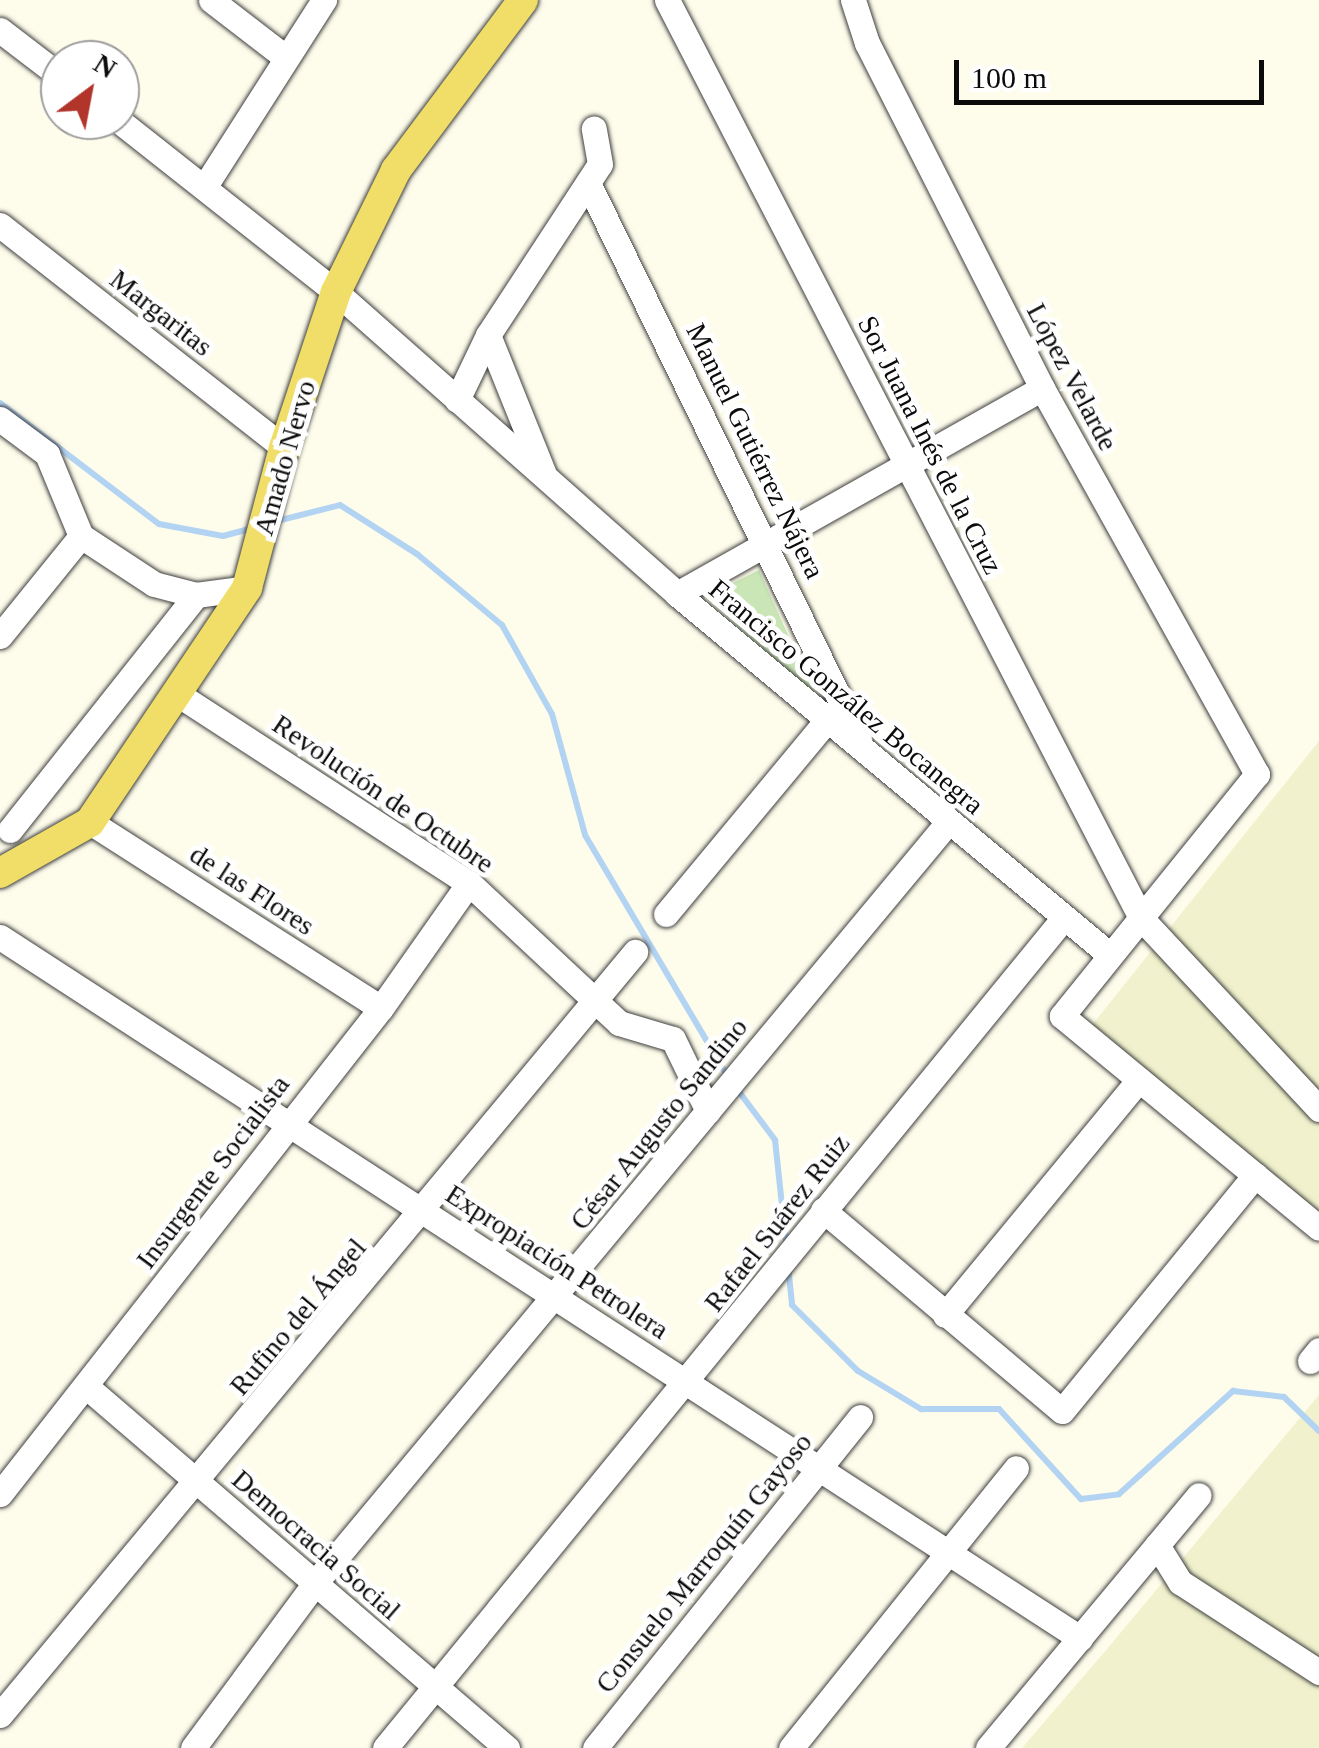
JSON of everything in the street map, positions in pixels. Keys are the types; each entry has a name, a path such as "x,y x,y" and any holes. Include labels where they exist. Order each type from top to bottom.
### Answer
{"main road":[{"name":"Amado Nervo","path":"0,873 90,822 180,695 247,588 284,448 336,292 396,170 523,0"}],"street":[{"path":"211,0 285,57"},
{"path":"205,186 324,0"},
{"name":"Sor Juana Inés de la Cruz","path":"666,0 1141,918 1319,1109"},
{"name":"López Velarde","path":"853,0 867,43 1042,388 1256,774 1141,918"},
{"path":"0,30 40,61"},
{"path":"457,400 488,335 600,164 594,129"},
{"name":"Francisco González Bocanegra","path":"140,137 336,292 677,594 1062,920 1110,955"},
{"name":"Manuel Gutiérrez Nájera","path":"588,183 767,540 863,748"},
{"name":"Margaritas","path":"0,225 284,448"},
{"name":"Francisco González Bocanegra","path":"488,335 547,482"},
{"path":"677,594 1042,388"},
{"path":"0,420 47,454 81,536 154,584 196,595 247,588"},
{"path":"0,636 81,536"},
{"path":"10,830 196,595"},
{"name":"Revolución de Octubre","path":"180,695 469,883 592,1004 619,1023 673,1039 714,1104"},
{"path":"666,914 828,719"},
{"name":"César Augusto Sandino","path":"193,1748 315,1584 949,821"},
{"name":"de las Flores","path":"90,822 381,1008"},
{"name":"Insurgente Socialista","path":"0,1494 286,1122 381,1008 469,883"},
{"path":"1141,918 1062,1016 1319,1228"},
{"name":"Rafael Suárez Ruiz","path":"385,1748 689,1384 823,1210 1062,920"},
{"name":"Expropiación Petrolera","path":"0,937 1080,1638"},
{"name":"Rufino del Ángel","path":"0,1715 424,1212 635,952"},
{"path":"945,1316 1138,1080"},
{"path":"823,1210 1062,1411 1255,1174"},
{"name":"Democracia Social","path":"86,1387 507,1748"},
{"name":"Consuelo Marroquín Gayoso","path":"595,1748 860,1417"},
{"path":"791,1748 1016,1468"},
{"path":"988,1748 1199,1495"},
{"path":"1156,1546 1180,1582 1319,1672"}],"green space":[{"path":"759,570 814,693 704,597"},
{"path":"1319,741 1319,1238 1081,1039"},
{"path":"1319,1395 1319,1748 1022,1748 1107,1649"}],"waterway":[{"path":"0,403 159,524 223,536 252,528"},
{"path":"273,522 340,505 417,554 502,625 552,714 585,835 727,1075"},
{"path":"737,1089 775,1140 786,1243"},
{"path":"788,1266 792,1305 858,1371 921,1409 999,1409 1081,1499 1119,1494 1233,1391 1284,1397 1319,1431"}]}
